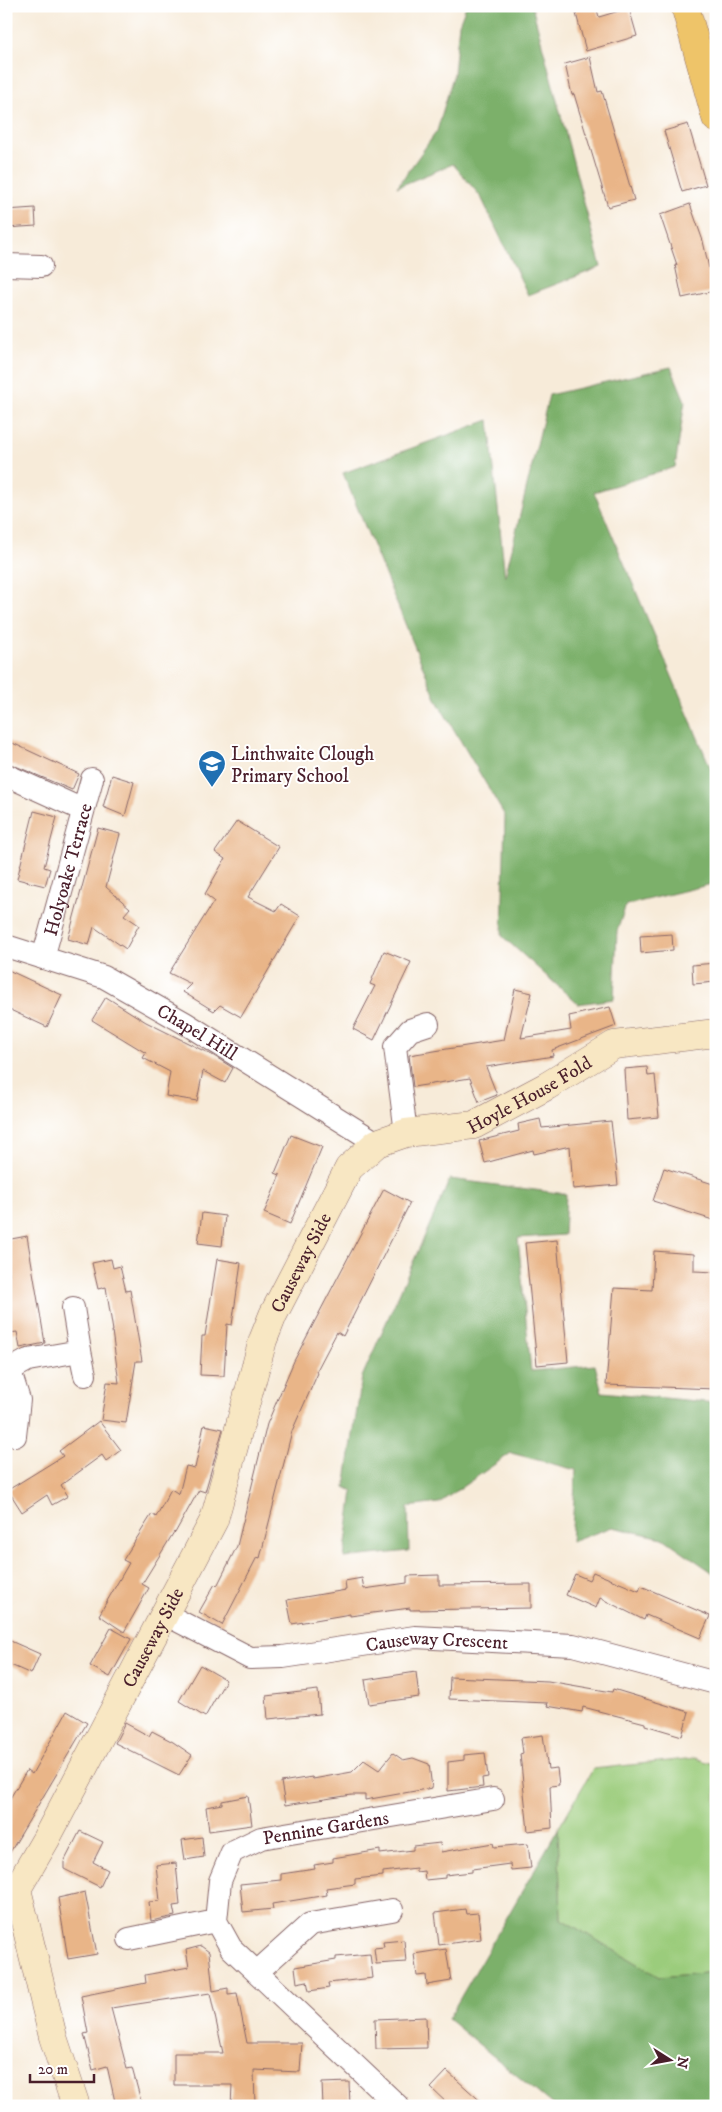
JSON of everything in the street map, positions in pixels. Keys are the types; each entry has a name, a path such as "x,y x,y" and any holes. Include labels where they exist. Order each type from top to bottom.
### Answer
{"main road":[{"path":"685,6 716,118"}],"street":[{"path":"6,265 41,266"},
{"path":"6,775 83,810"},
{"name":"Holyoake Terrace","path":"43,958 92,779"},
{"name":"Chapel Hill","path":"6,946 104,977 185,1023 377,1143"},
{"path":"406,1133 395,1047 410,1030 428,1024"},
{"name":"Hoyle House Fold","path":"349,1168 377,1143 406,1133 474,1124 548,1086 614,1045 716,1033"},
{"name":"Causeway Side","path":"76,2106 52,2038 12,1884 46,1839 214,1520 263,1340 273,1315 349,1168"},
{"path":"73,1308 85,1375"},
{"path":"15,1436 19,1400 8,1371 28,1360 80,1351"},
{"name":"Causeway Crescent","path":"165,1614 250,1658 283,1657 414,1637 573,1645 716,1683"},
{"name":"Pennine Gardens","path":"216,1921 220,1881 232,1852 261,1838 493,1799"},
{"path":"257,1972 310,1924 392,1910"},
{"path":"129,1939 216,1921 231,1948 398,2106"}],"green space":[{"path":"466,6 532,6 601,267 528,295 481,197 453,164 397,187 437,131 454,73 459,24"},
{"path":"671,367 685,401 675,467 594,492 714,776 716,776 716,883 626,905 617,931 614,999 578,1004 502,936 505,816 437,701 343,473 489,420 505,577 549,395"},
{"path":"450,1179 566,1194 564,1235 518,1238 531,1371 595,1365 602,1392 716,1403 716,1577 712,1572 663,1538 612,1527 571,1542 576,1470 511,1453 439,1503 408,1507 409,1551 344,1558 353,1491 345,1487 362,1377"},
{"path":"695,1758 716,1765 716,1972 659,1977 561,1919 558,1829 593,1769"},
{"path":"558,1829 561,1919 659,1977 716,1972 716,2106 554,2106 448,2019"}],"building":[{"path":"574,6 596,6 599,17 629,8 637,36 586,51"},
{"path":"590,57 598,92 602,91 634,200 608,207 574,94 572,95 565,64"},
{"path":"688,124 706,185 682,192 664,131"},
{"path":"690,204 703,241 714,291 682,298 675,265 677,265 660,215"},
{"path":"35,208 36,226 6,228 6,210"},
{"path":"6,740 79,774 72,790 6,762"},
{"path":"112,775 134,782 125,816 103,807"},
{"path":"34,811 57,817 44,867 50,869 45,886 17,879"},
{"path":"237,821 279,847 248,897 276,911 281,904 300,916 241,1017 220,1005 214,1011 183,992 191,984 169,973 214,901 205,894 225,859 215,852"},
{"path":"98,828 120,834 106,887 130,908 124,915 139,925 126,949 94,927 89,945 68,939"},
{"path":"672,934 673,950 641,953 640,936"},
{"path":"384,951 411,962 374,1040 353,1029 375,986 370,984"},
{"path":"716,963 716,982 693,984 692,965"},
{"path":"6,969 62,995 47,1027 6,1008"},
{"path":"515,989 532,993 521,1038 571,1030 569,1016 610,1007 616,1026 552,1050 553,1056 486,1067 497,1095 479,1102 470,1078 413,1087 409,1055 504,1040"},
{"path":"106,997 146,1022 214,1056 233,1068 225,1083 203,1071 197,1101 166,1096 170,1072 143,1058 146,1053 92,1020"},
{"path":"647,1067 648,1076 655,1075 659,1117 627,1120 624,1069"},
{"path":"540,1119 542,1128 611,1121 618,1185 573,1189 570,1146 534,1154 533,1150 485,1163 479,1141 519,1131 518,1124"},
{"path":"291,1135 322,1147 290,1224 264,1213 280,1175 275,1173"},
{"path":"664,1168 716,1185 716,1221 653,1201"},
{"path":"384,1189 410,1203 343,1336 337,1332 316,1372 318,1373 292,1431 260,1558 257,1557 222,1625 199,1612 215,1584 217,1586 237,1546 267,1424 294,1361"},
{"path":"202,1213 225,1216 222,1246 198,1243"},
{"path":"27,1236 45,1343 20,1348 17,1332 9,1333 6,1320 6,1274 9,1274 6,1258 6,1240"},
{"path":"557,1240 568,1362 537,1365 525,1243"},
{"path":"654,1251 694,1254 694,1271 716,1272 716,1389 606,1385 614,1288 652,1290"},
{"path":"111,1259 113,1268 120,1266 126,1291 130,1290 142,1361 136,1361 126,1423 101,1420 107,1382 119,1383 106,1287 98,1289 92,1263"},
{"path":"217,1259 241,1263 232,1325 227,1324 224,1376 200,1375 202,1336 205,1336"},
{"path":"99,1421 121,1450 106,1461 102,1455 61,1485 68,1496 52,1505 47,1495 22,1512 8,1490 63,1456 59,1451"},
{"path":"204,1425 223,1429 205,1492 199,1490 175,1533 142,1584 149,1588 124,1632 99,1615 129,1563 123,1560 152,1514 156,1517 171,1489 179,1494 186,1466 195,1468"},
{"path":"593,1572 639,1591 641,1586 710,1616 700,1638 646,1615 644,1620 600,1598 596,1608 566,1595 575,1574 589,1580"},
{"path":"439,1575 439,1585 531,1584 531,1608 410,1610 410,1608 350,1616 350,1614 292,1624 287,1600 346,1590 345,1581 362,1578 364,1589 407,1583 407,1576"},
{"path":"111,1628 131,1639 110,1677 90,1666"},
{"path":"6,1639 40,1654 31,1674 6,1663"},
{"path":"200,1665 226,1680 205,1717 179,1701"},
{"path":"416,1672 419,1697 369,1704 365,1680"},
{"path":"450,1677 548,1681 612,1692 613,1689 689,1712 682,1736 645,1725 645,1723 583,1707 582,1712 547,1706 548,1703 449,1699"},
{"path":"318,1690 320,1714 268,1719 266,1696"},
{"path":"67,1711 87,1723 6,1859 6,1805 27,1770 32,1774"},
{"path":"125,1723 149,1736 152,1731 192,1755 179,1775 115,1743"},
{"path":"543,1735 548,1769 557,1768 559,1785 550,1786 552,1828 528,1831 520,1754 523,1753 521,1738"},
{"path":"393,1753 403,1760 413,1758 429,1764 432,1788 365,1800 365,1795 352,1795 285,1805 281,1782 352,1772 364,1760 379,1770"},
{"path":"485,1753 488,1777 482,1778 483,1787 448,1791 448,1762 464,1760 464,1755"},
{"path":"248,1796 252,1825 209,1831 206,1807 222,1804 222,1801"},
{"path":"80,1831 103,1842 93,1862 108,1870 100,1887 64,1869 64,1862"},
{"path":"202,1837 204,1857 185,1860 182,1840"},
{"path":"440,1843 441,1852 493,1843 494,1847 528,1844 531,1868 511,1870 510,1864 472,1869 472,1872 445,1875 445,1878 425,1880 424,1871 416,1872 416,1868 383,1872 383,1876 355,1879 355,1884 326,1888 327,1895 272,1904 273,1909 243,1912 240,1884 281,1880 281,1874 315,1869 314,1865 333,1862 333,1858 380,1850 380,1854 413,1850 413,1846"},
{"path":"176,1863 180,1905 173,1906 175,1916 151,1921 149,1902 160,1901 156,1865"},
{"path":"85,1892 97,1954 68,1959 58,1898"},
{"path":"465,1909 466,1914 478,1913 481,1939 439,1945 435,1913"},
{"path":"404,1940 406,1962 376,1964 374,1948 384,1947 383,1942"},
{"path":"201,1946 209,1952 213,1991 228,1988 228,1994 237,1993 247,2043 302,2043 300,2072 254,2070 255,2106 231,2106 232,2085 174,2085 174,2053 223,2053 210,1993 111,2008 127,2069 132,2068 141,2101 116,2106 107,2066 93,2070 84,2034 88,2033 81,1996 146,1983 145,1975 189,1967 186,1950"},
{"path":"446,1949 451,1981 427,1985 426,1975 417,1976 414,1954"},
{"path":"370,1954 373,1978 328,1983 329,1988 309,1991 307,1981 297,1983 295,1967 336,1960 336,1957"},
{"path":"426,2017 427,2048 376,2049 375,2019"},
{"path":"447,2071 486,2106 450,2106 431,2088"},
{"path":"349,2082 350,2106 323,2106 322,2083"}],"place":[{"name":"Linthwaite Clough Primary School","path":"212,788"}]}
